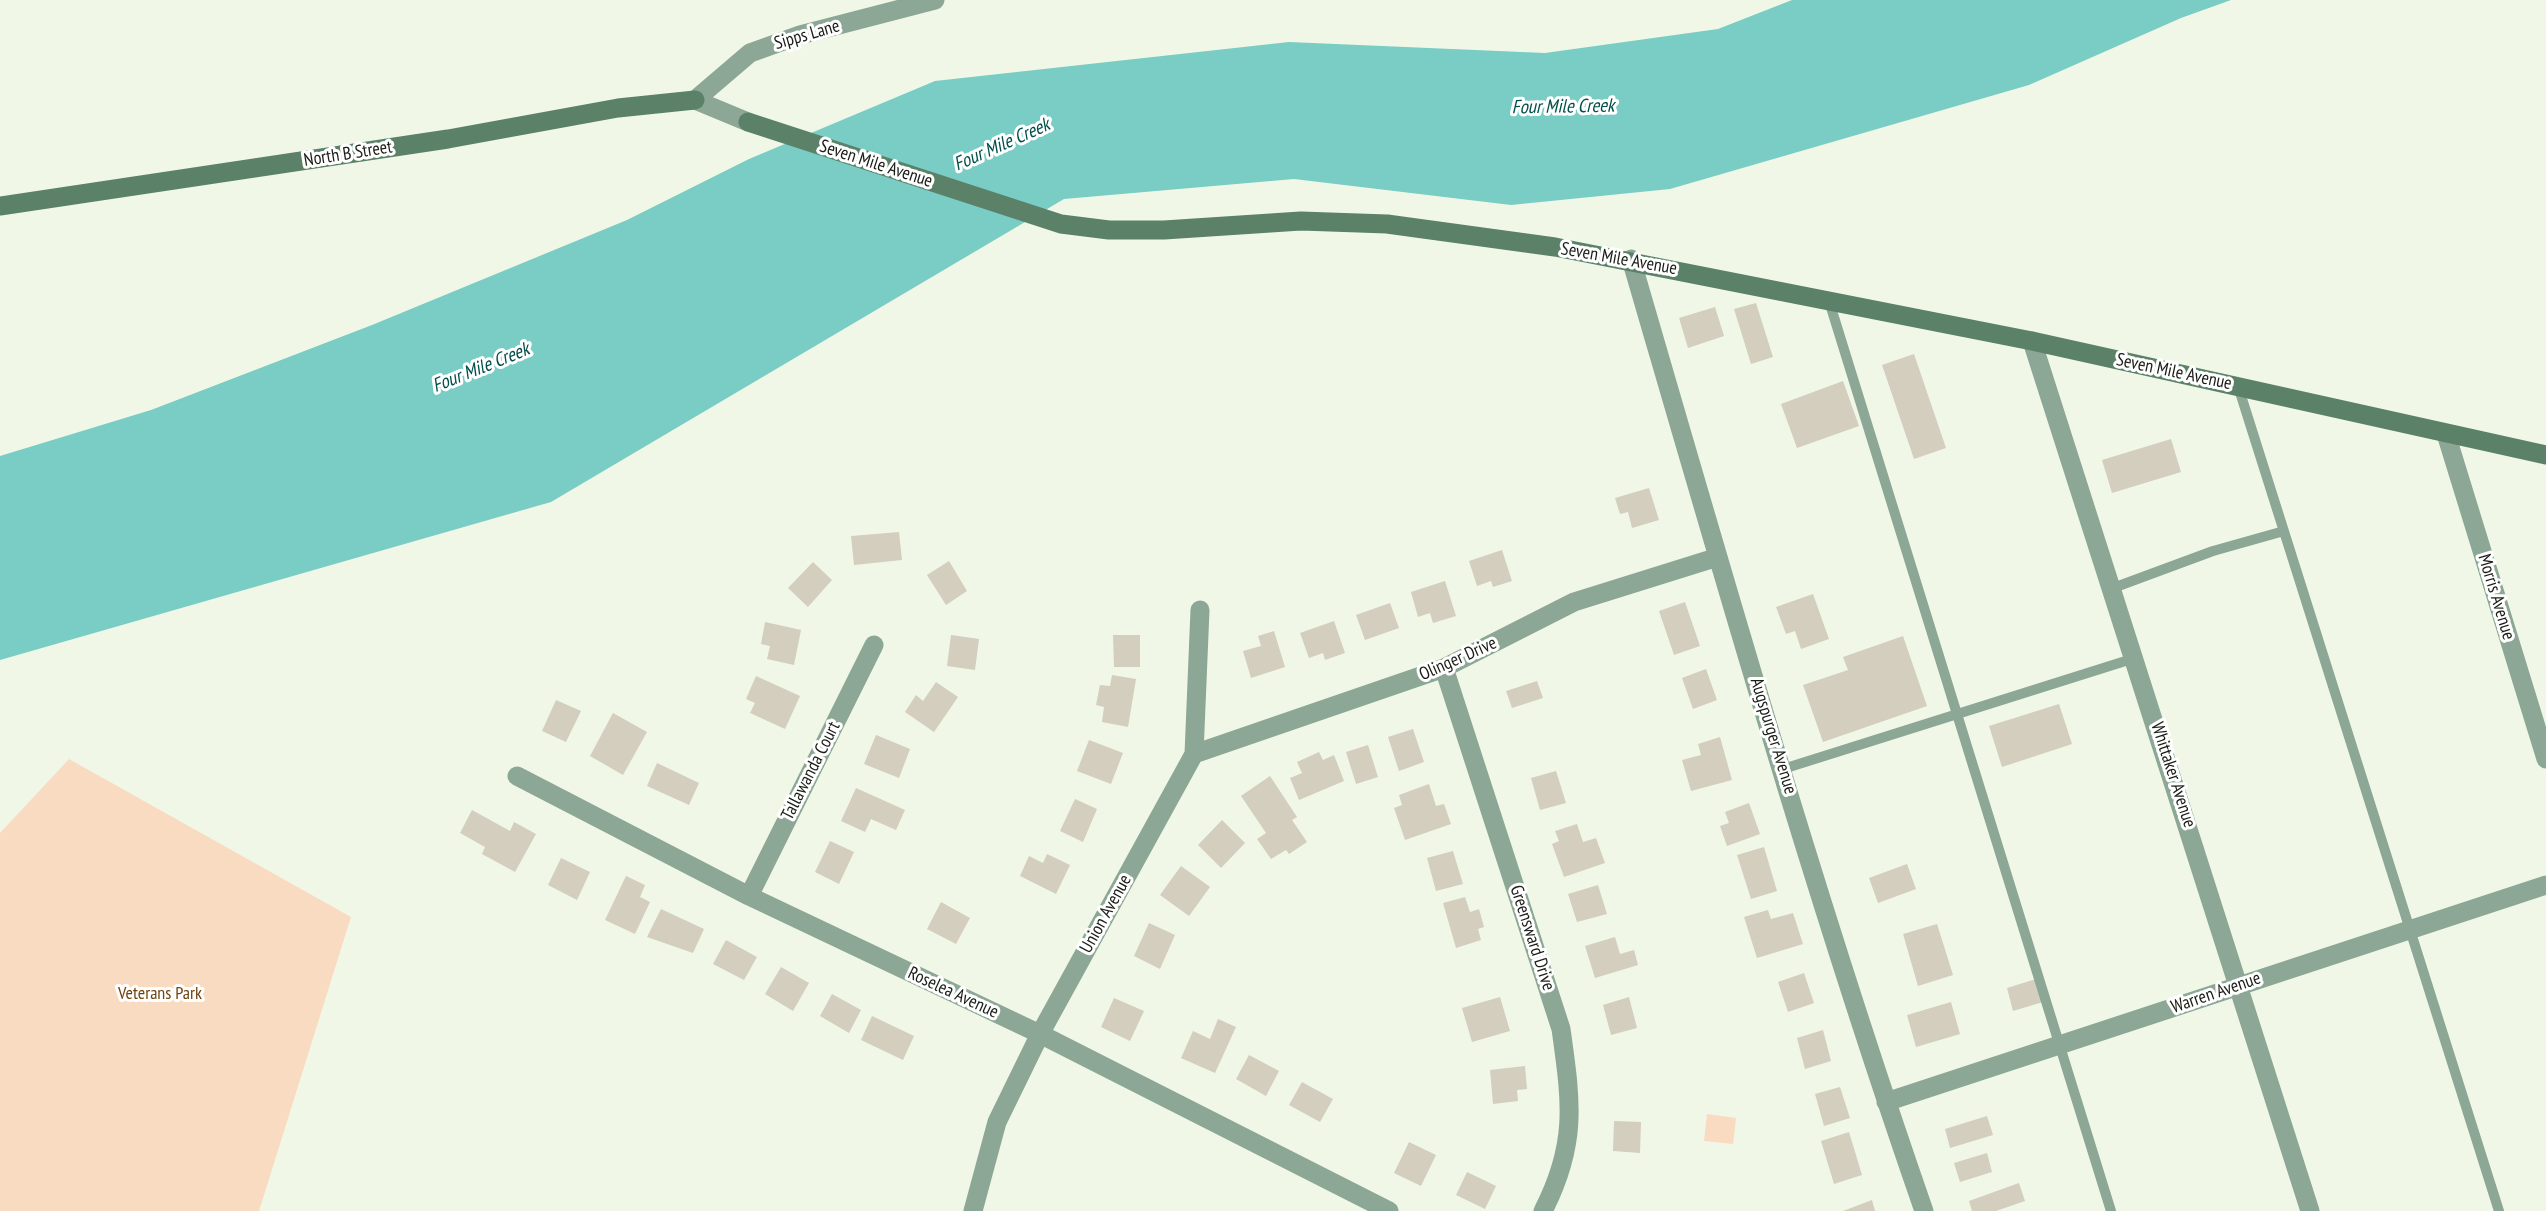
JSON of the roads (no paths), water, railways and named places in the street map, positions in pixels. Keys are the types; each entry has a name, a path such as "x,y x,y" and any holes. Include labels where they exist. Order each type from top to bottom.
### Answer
{"main road":[{"name":"North B Street","path":"0,206 448,139 618,108 695,100"},
{"name":"Seven Mile Avenue","path":"748,122 1060,224 1109,230 1164,230 1301,221 1387,224 1631,259 2032,341 2546,455"}],"street":[{"name":"Sipps Lane","path":"695,100 750,53 800,35 935,0"},
{"name":"Seven Mile Avenue","path":"695,100 748,122"},
{"name":"Augspurger Avenue","path":"1631,259 1783,769 1886,1102 1924,1211"},
{"name":"Whittaker Avenue","path":"2032,341 2136,658 2310,1211"},
{"name":"Morris Avenue","path":"2446,434 2546,759"},
{"name":"Olinger Drive","path":"1194,754 1444,668 1574,602 1718,557"},
{"name":"Union Avenue","path":"974,1211 997,1122 1040,1034 1194,754 1200,610"},
{"name":"Tallawanda Court","path":"749,896 874,645"},
{"name":"Greensward Drive","path":"1444,668 1561,1029 1569,1086 1570,1137 1553,1191 1543,1211"},
{"name":"Roselea Avenue","path":"517,776 749,896 1040,1034 1389,1211"},
{"name":"Warren Avenue","path":"1886,1102 2058,1048 2239,985 2546,885"}],"lane":[{"path":"1829,301 2058,1048 2111,1211"},
{"path":"2238,386 2499,1211"},
{"path":"2113,588 2214,551 2284,531"},
{"path":"1783,769 2136,658"}],"water":[{"name":"Four Mile Creek","path":"1792,0 2231,0 2181,18 2029,85 1670,189 1511,205 1294,179 1064,199 551,502 0,660 0,456 151,410 372,325 627,220 749,159 935,81 1289,42 1545,53 1718,29"}],"park label":[{"name":"Veterans Park","path":"160,994"}]}
